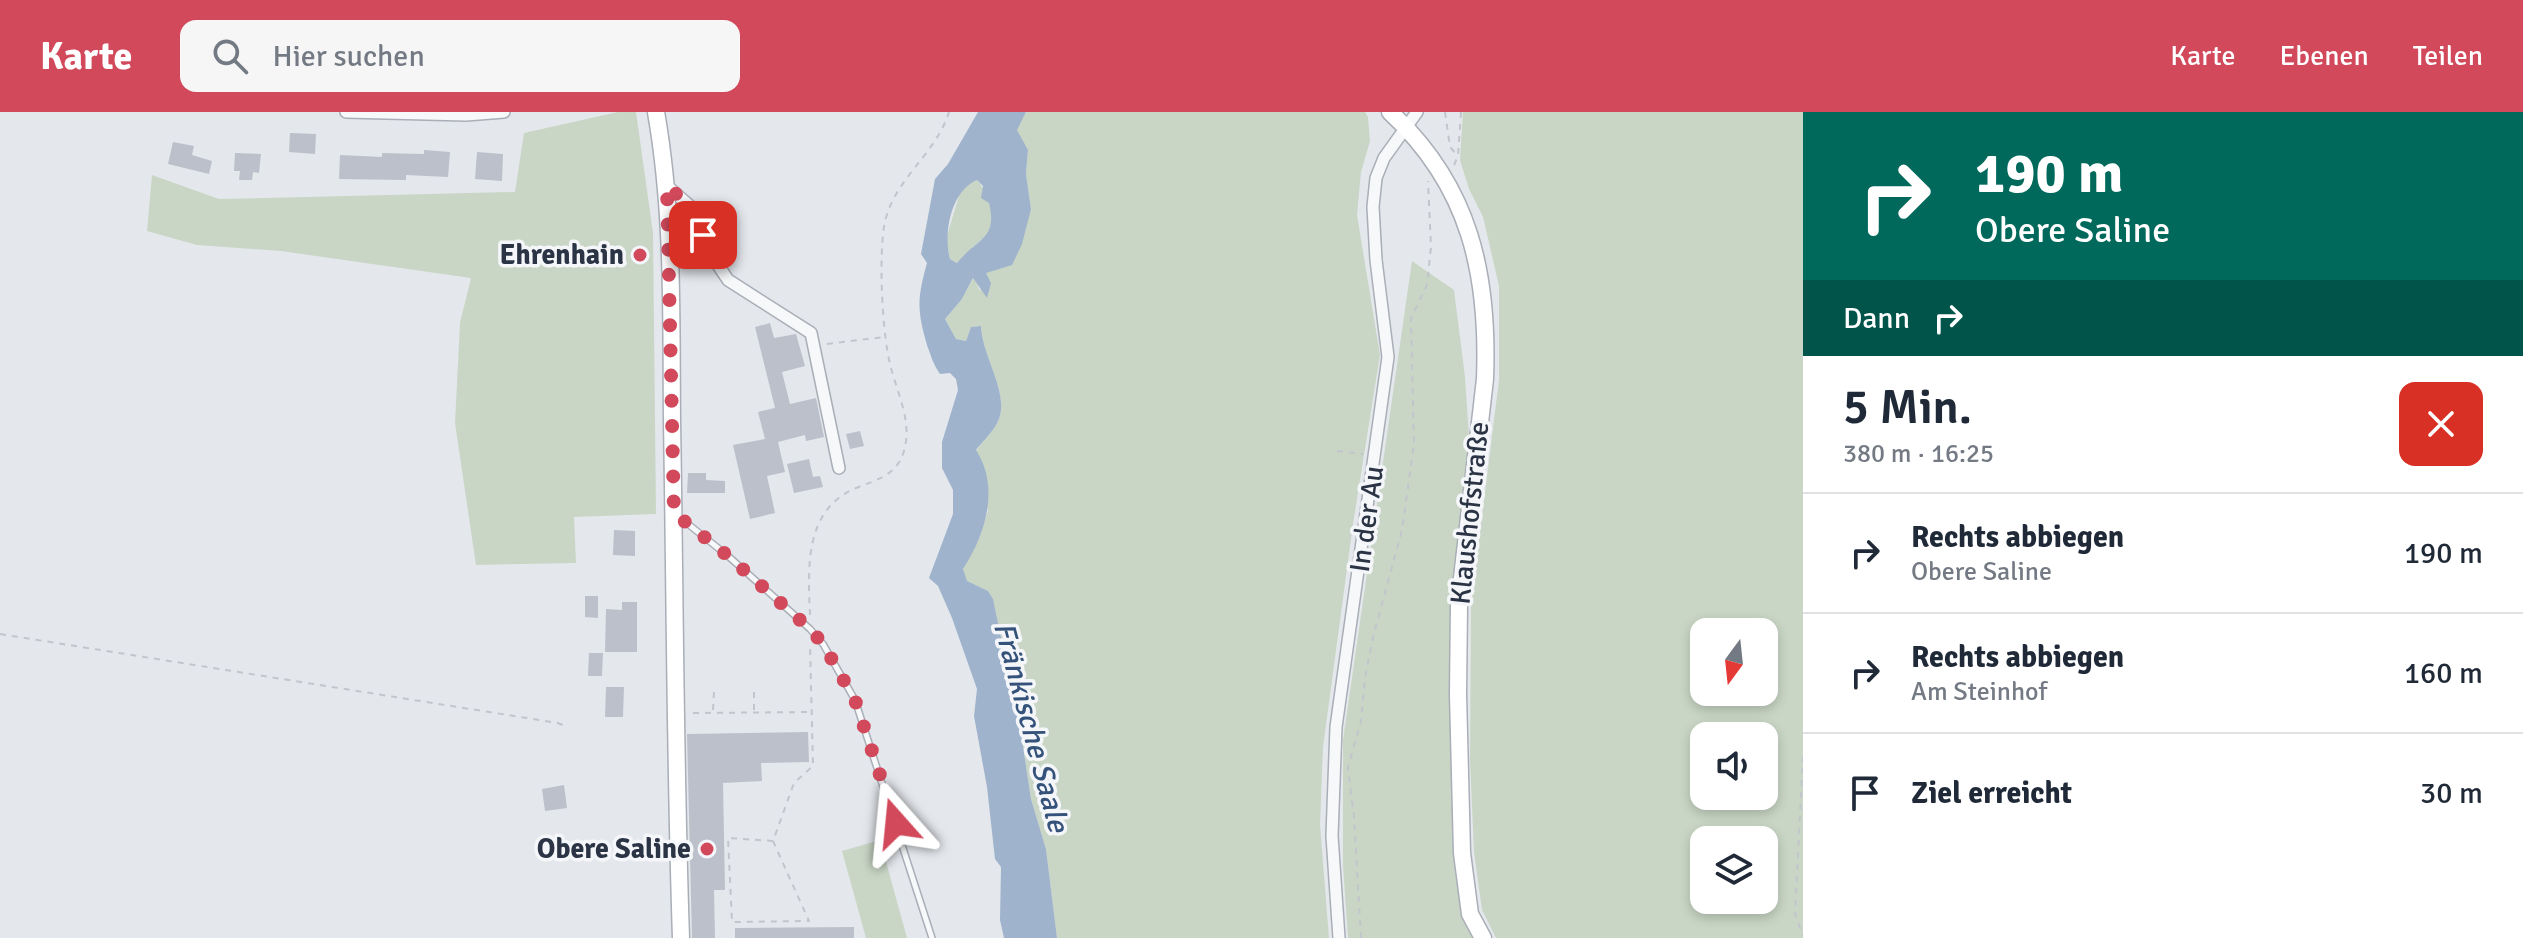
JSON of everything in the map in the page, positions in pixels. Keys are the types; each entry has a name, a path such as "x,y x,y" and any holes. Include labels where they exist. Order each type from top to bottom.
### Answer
{"main road":[{"path":"656,112 667,186 674,513 675,789 681,938"},
{"name":"Klaushofstraße","path":"1390,112 1442,171 1472,239 1486,316 1485,379 1459,604 1458,694 1462,853 1470,914 1483,938"}],"street":[{"path":"346,112 466,115 504,112"},
{"name":"In der Au","path":"1339,938 1332,836 1336,727 1388,357 1373,207 1380,168 1417,112"},
{"path":"667,186 691,207 716,262 728,280 811,333 839,468"}],"lane":[{"path":"674,513 728,556 823,644 855,700 932,938"}],"path":[{"path":"773,841 728,838 732,922 809,921 773,841 794,783 813,766 808,572 811,547 824,512 834,501 879,481 891,472 904,452 906,425 886,337 882,247 888,209 897,191 934,146 949,112"},
{"path":"1445,112 1450,147 1458,156"},
{"path":"1361,938 1348,768 1361,721 1373,637 1402,530 1414,444 1411,318 1427,285 1431,247 1426,182 1455,165 1461,112"},
{"path":"814,345 886,337"},
{"path":"1337,451 1376,455"},
{"path":"0,634 542,720 567,727"},
{"path":"714,692 711,712 811,712"},
{"path":"754,692 754,712"},
{"path":"1803,756 1795,914 1803,936"}],"green space":[{"path":"618,112 636,112 653,233 656,514 574,517 576,563 476,565 455,423 460,323 471,278 281,251 197,245 147,231 152,175 219,199 515,192 524,133"},
{"path":"1026,112 1365,112 1368,117 1370,141 1361,172 1357,215 1380,355 1353,524 1323,747 1320,825 1329,938 1057,938 1046,849 1031,799 1021,733 993,600 988,591 966,581 963,569 980,536 988,511 976,451 999,419 1001,397 981,326 971,327 966,341 956,339 945,319 962,299 974,277 980,291 986,273 1031,209 1026,174 1028,150 1016,130"},
{"path":"1463,112 1803,112 1803,938 1496,938 1482,910 1474,852 1470,759 1471,605 1499,380 1499,286 1483,217 1469,189 1460,160"},
{"path":"977,180 989,200 992,224 985,237 958,263 950,259 946,239 964,186"},
{"path":"1412,261 1454,290 1465,377 1471,467 1453,604 1476,938 1348,938 1343,866 1343,740"},
{"path":"880,840 907,938 866,938 842,851"}],"water":[{"path":"978,112 1026,112 1017,130 1028,150 1026,174 1031,209 1022,244 1012,265 986,273 991,283 987,298 973,278 962,299 945,319 956,339 966,341 971,327 981,326 1001,397 999,419 976,450 987,479 987,510 978,541 963,569 967,581 988,591 993,599 1021,733 1031,799 1046,849 1057,938 1004,938 1000,920 1001,867 995,859 987,787 974,716 977,689 952,618 938,586 929,578 953,514 953,490 942,468 942,442 958,390 956,379 950,373 940,374 927,345 920,304 927,263 921,254 935,179 948,164","holes":["977,180 983,186 981,198 989,203 991,224 984,238 957,263 950,259 948,249 951,214 968,185"]}],"building":[{"path":"290,133 316,134 315,154 289,152"},
{"path":"173,142 194,146 192,155 212,161 209,174 168,164"},
{"path":"424,150 450,152 448,177 406,175 406,180 339,179 340,155 382,157 382,153 424,154"},
{"path":"477,152 503,154 502,181 475,179"},
{"path":"235,153 261,154 259,173 253,172 252,180 239,180 240,171 234,171"},
{"path":"770,323 774,338 796,334 805,366 782,372 790,404 816,398 824,437 806,441 805,435 778,442 785,472 767,476 775,513 750,519 733,445 765,439 758,412 775,408 755,327"},
{"path":"860,431 864,446 850,449 846,434"},
{"path":"809,459 813,477 820,476 823,487 794,493 787,464"},
{"path":"688,473 706,473 706,480 725,481 725,493 687,493"},
{"path":"614,530 635,531 635,556 613,555"},
{"path":"585,596 598,596 598,618 585,617"},
{"path":"622,602 637,602 637,652 605,652 606,609 622,610"},
{"path":"589,653 603,653 602,676 588,676"},
{"path":"606,687 624,687 623,717 605,717"},
{"path":"808,732 809,762 761,763 762,781 723,783 725,890 714,890 715,938 692,938 687,734"},
{"path":"564,785 567,808 545,811 542,789"},
{"path":"854,927 854,938 735,938 735,928"}],"place":[{"name":"Ehrenhain","path":"640,255"},
{"name":"Obere Saline","path":"707,849"}],"route":[{"path":"703,235 691,207 667,186 674,513 728,556 823,644 855,700 896,823"}],"water label":[{"name":"Fränkische Saale","path":"1031,727"}]}
